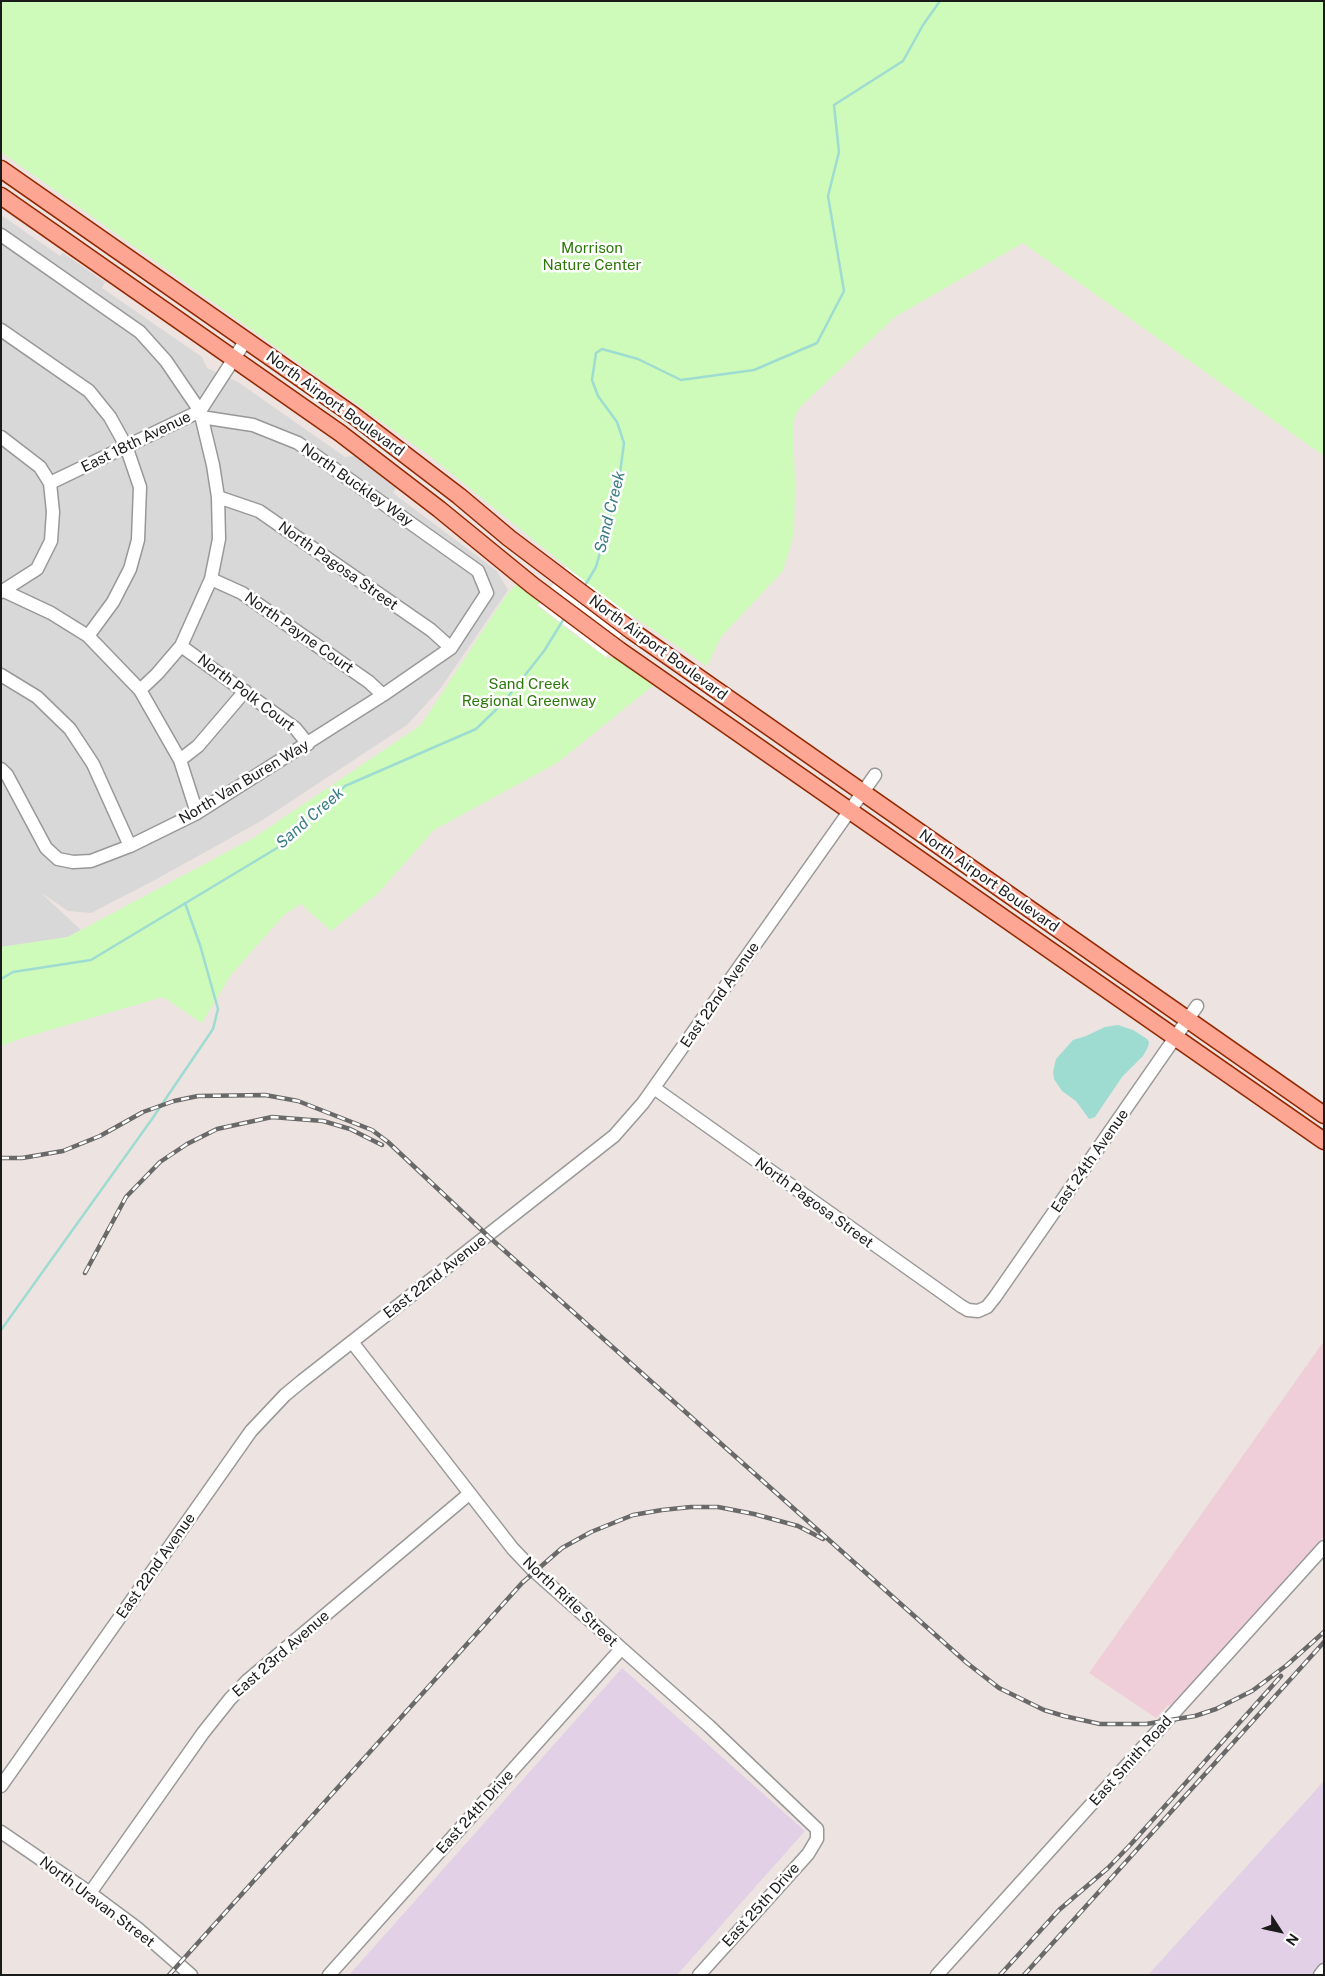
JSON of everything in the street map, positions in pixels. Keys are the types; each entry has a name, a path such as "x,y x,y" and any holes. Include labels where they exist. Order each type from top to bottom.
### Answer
{"main road":[{"name":"North Airport Boulevard","path":"1,169 354,415 632,631 1324,1115"},
{"name":"North Airport Boulevard","path":"1,196 340,433 439,509 532,585 619,650 850,809 1324,1141"}],"street":[{"path":"1,235 140,332 166,361 201,414 213,465 218,497 219,539 211,579 181,646 157,674 140,690"},
{"path":"1,330 89,391 110,416 126,446 140,487 138,540 130,569 114,602 88,636"},
{"name":"East 18th Avenue","path":"50,483 126,446 201,414 246,340"},
{"name":"North Buckley Way","path":"201,414 253,424 298,443 478,571 487,593"},
{"path":"1,437 40,467 50,483 53,512 51,541 36,569 3,592"},
{"name":"North Pagosa Street","path":"218,497 259,511 431,630 450,648"},
{"name":"North Payne Court","path":"211,579 242,593 369,682 383,695"},
{"path":"3,592 51,613 88,636 140,690 180,760 197,813"},
{"name":"North Van Buren Way","path":"1,769 7,775 46,848 58,859 73,862 91,861 130,846 197,813 383,695 450,648 487,593"},
{"name":"North Polk Court","path":"181,646 295,728 308,744"},
{"path":"1,675 37,697 70,729 93,764 130,846"},
{"path":"180,760 198,746 245,691"},
{"name":"East 22nd Avenue","path":"1,1786 251,1431 285,1395 604,1146 626,1124 654,1088 875,775"},
{"name":"East 24th Avenue","path":"978,1311 987,1307 995,1297 1197,1006"},
{"name":"North Pagosa Street","path":"654,1088 953,1301 968,1310 978,1311"},
{"name":"North Rifle Street","path":"352,1342 513,1549 534,1571 620,1649 709,1726 814,1824 818,1833"},
{"name":"East 23rd Avenue","path":"90,1892 203,1732 248,1680 469,1494"},
{"name":"East Smith Road","path":"937,1975 1324,1547"},
{"name":"East 24th Drive","path":"329,1975 620,1649"},
{"name":"North Uravan Street","path":"1,1832 90,1892 137,1928 191,1975"},
{"name":"East 25th Drive","path":"699,1975 808,1854 815,1845 818,1833"},
{"path":"1320,1975 1324,1970"}],"shaded area":[{"path":"1,215 60,256 63,253 105,282 102,288 202,357 207,368 238,382 345,457 355,456 396,488 393,493 497,571 508,590 440,689 407,725 261,821 91,913 68,911 40,892 81,930 68,937 1,947"},
{"path":"1324,1341 1324,1536 1171,1707 1168,1705 1156,1718 1089,1673"},
{"path":"622,1668 805,1831 677,1975 349,1975"},
{"path":"1324,1781 1324,1975 1148,1975"}],"green space":[{"name":"Morrison Nature Center","path":"1,1 1324,1 1324,456 1023,243 895,317 799,408 793,422 794,534 783,571 721,637 707,666 604,597 430,456 1,152"},
{"name":"Sand Creek Regional Greenway","path":"518,582 541,601 538,606 575,635 606,657 610,659 612,655 655,684 557,763 434,830 377,894 331,931 301,904 285,914 231,975 202,1023 163,997 1,1046 1,947 68,937 255,837 421,725 505,597"}],"water":[{"path":"1118,1025 1133,1030 1147,1039 1149,1042 1148,1047 1143,1056 1122,1077 1095,1117 1089,1119 1076,1101 1062,1091 1054,1079 1053,1072 1056,1059 1073,1040 1105,1027"}],"pier":[{"path":"566,567 633,617 606,657 538,605"}],"waterway":[{"name":"Sand Creek","path":"584,587 596,567 618,488 624,443 617,422 598,396 592,380 596,353 602,349 638,359 681,380 754,370 817,343 844,291 828,196 839,152 834,105 903,61 923,25 940,1"},
{"name":"Sand Creek","path":"1,979 13,972 91,960 277,848 345,786 476,729 503,703 544,651 565,617"},
{"path":"1,1330 152,1119 213,1029 218,1009 200,945 185,903"}],"railway":[{"path":"1,1158 22,1158 63,1151 100,1136 143,1112 174,1101 198,1096 265,1095 298,1101 372,1130 388,1142 488,1236 967,1663 999,1688 1044,1710 1100,1724 1146,1724 1195,1716 1216,1709 1252,1691 1287,1665 1324,1632"},
{"path":"85,1273 126,1197 160,1162 187,1144 217,1129 272,1117 323,1121 350,1129 382,1145"},
{"path":"169,1975 522,1583 562,1548 591,1532 633,1515 691,1507 718,1507 754,1514 798,1526 823,1539"},
{"path":"1024,1975 1324,1642"},
{"path":"1000,1975 1059,1910 1108,1868 1132,1843 1281,1676"}]}
